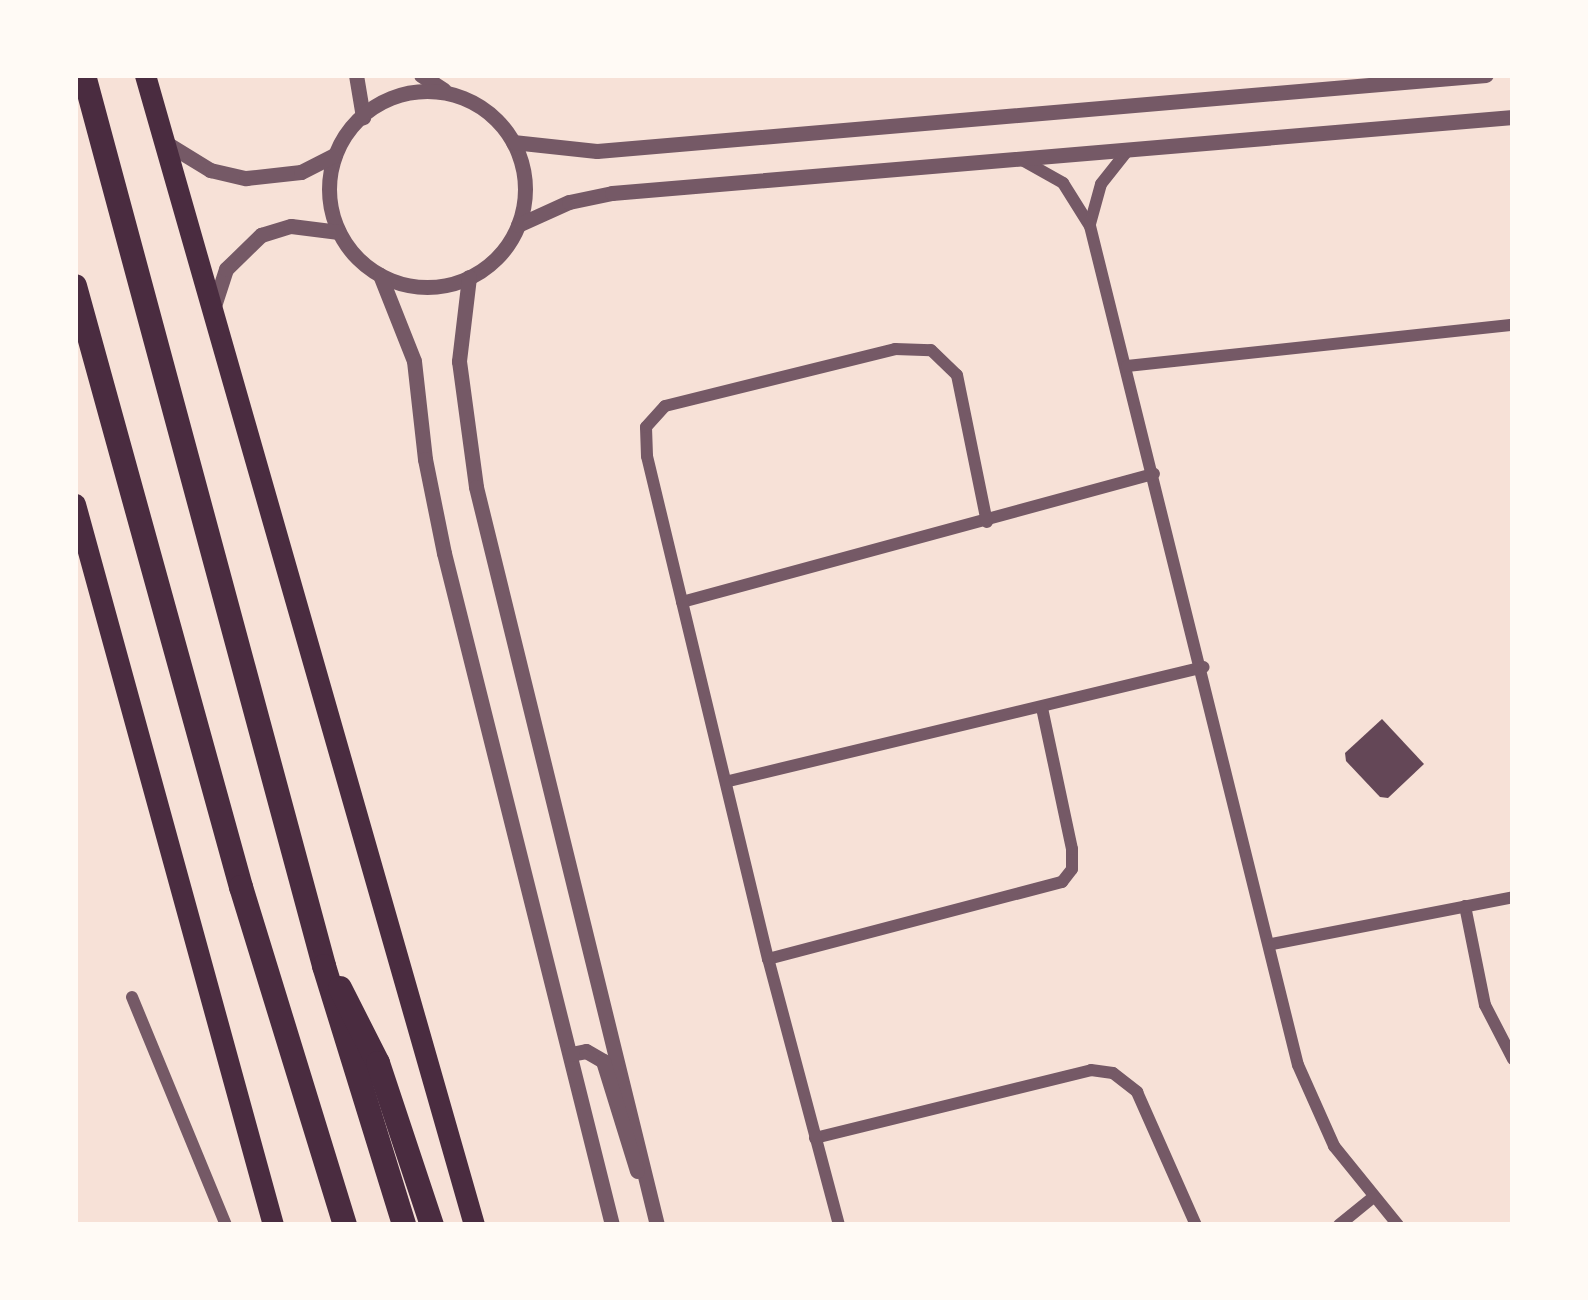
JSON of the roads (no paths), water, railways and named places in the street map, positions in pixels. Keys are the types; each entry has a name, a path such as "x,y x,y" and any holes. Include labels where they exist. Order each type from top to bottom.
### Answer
{"highway":[{"path":"84,75 324,966 404,1225"},
{"path":"75,286 241,887 345,1225"},
{"path":"324,966 367,1037 432,1225"}],"main road":[{"path":"145,75 474,1225"},
{"path":"75,504 273,1225"}],"street":[{"path":"356,75 362,117"},
{"path":"422,75 479,106 513,142 525,183 518,225 491,264 469,278 424,287 380,275 350,249 339,232 329,194 335,155 362,117 395,96 424,91 452,94"},
{"path":"513,142 597,152 1486,75"},
{"path":"518,225 569,202 612,193 1513,117"},
{"path":"162,140 209,170 246,178 302,172 335,155"},
{"path":"1090,226 1100,184 1128,150"},
{"path":"1018,159 1063,183 1090,226 1272,944 1298,1065 1334,1146 1371,1198 1398,1225"},
{"path":"213,315 219,283 247,244 292,226 339,232"},
{"path":"380,275 414,362 443,553 613,1225"},
{"path":"469,278 459,361 476,488 657,1225"},
{"path":"1127,365 1513,325"},
{"path":"839,1225 768,959 729,781 647,456 646,427 665,406 895,350 931,350 957,375 988,522"},
{"path":"682,602 1154,474"},
{"path":"729,781 1203,667"},
{"path":"768,959 1062,882 1072,869 1072,849 1042,708"},
{"path":"1272,944 1513,897"},
{"path":"1465,906 1485,1005 1513,1059"},
{"path":"132,997 226,1225"},
{"path":"571,1054 586,1051 603,1061 622,1135 648,1188"},
{"path":"815,1138 1090,1070 1113,1073 1137,1092 1196,1225"},
{"path":"1339,1225 1371,1198"}]}
